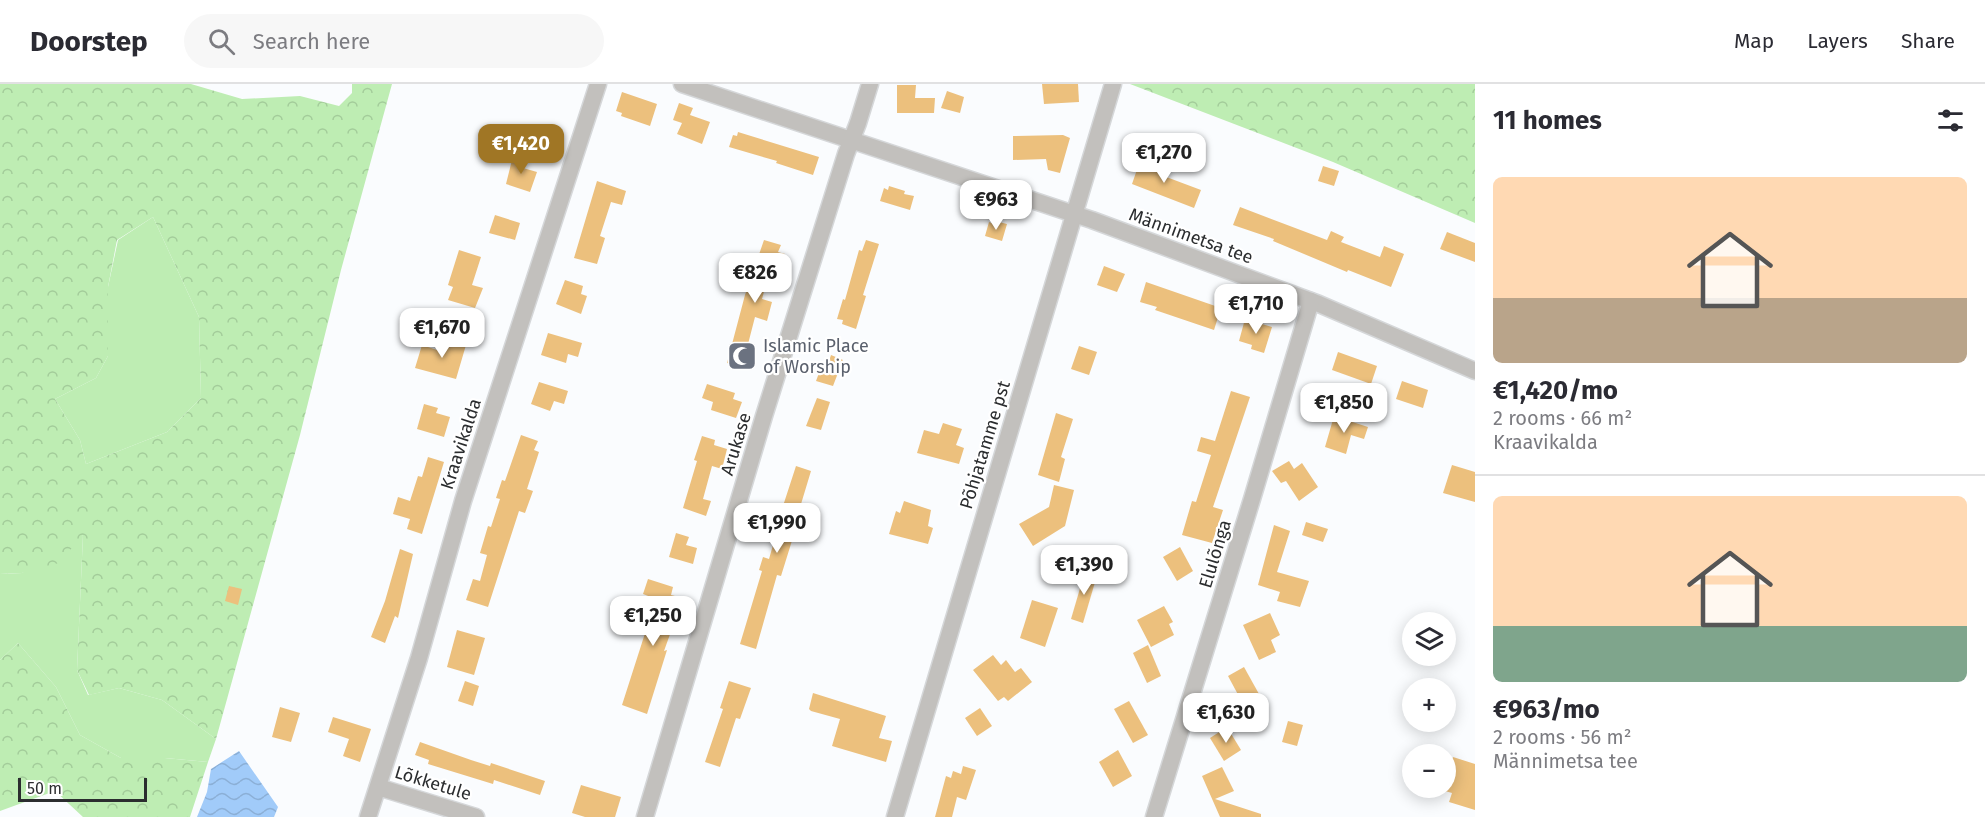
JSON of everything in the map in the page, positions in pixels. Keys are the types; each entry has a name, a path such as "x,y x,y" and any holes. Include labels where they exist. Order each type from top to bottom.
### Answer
{"street":[{"name":"Kraavikalda","path":"368,817 419,658 464,501 597,84"},
{"name":"Männimetsa tee","path":"682,84 1074,214 1311,301 1475,371"},
{"name":"Arukase","path":"645,817 764,416 870,84"},
{"name":"Põhjatamme pst","path":"895,817 1113,84"},
{"name":"Elulõnga","path":"1154,817 1311,301"},
{"name":"Lõkketule","path":"378,787 476,817"}],"green space":[{"path":"0,84 191,84 242,99 300,96 339,106 352,93 352,84 392,84 341,270 300,435 216,739 162,700 119,688 89,695 77,670 83,535 59,563 22,573 0,574","holes":["153,217 199,317 201,398 167,432 86,464 80,440 55,399 96,378 108,356 108,287 117,240"]},
{"path":"1130,84 1475,84 1475,223 1333,162"},
{"path":"153,217 199,317 201,398 167,432 86,464 80,440 55,399 96,378 108,356 108,287 118,240"},
{"path":"83,535 77,670 88,695 119,688 162,700 216,739 208,762 165,758 121,758 80,735 56,687 18,643 0,660 0,574 22,573"},
{"path":"18,643 56,687 80,735 121,758 165,758 208,762 190,817 83,817 55,791 0,811 0,660"}],"water":[{"path":"239,751 278,807 274,817 197,817 207,792 211,769"}],"building":[{"path":"1042,84 1078,84 1079,102 1044,104"},
{"path":"897,85 916,85 915,98 935,98 934,113 897,113"},
{"path":"947,91 964,97 960,113 941,108"},
{"path":"622,92 657,104 650,126 621,116 622,113 616,111"},
{"path":"679,103 693,108 690,115 710,122 702,144 677,134 682,123 673,120"},
{"path":"738,132 819,157 813,175 776,163 777,161 729,147 733,135 737,136"},
{"path":"1063,135 1070,138 1060,173 1048,170 1046,159 1013,160 1013,136"},
{"path":"513,156 524,159 523,168 537,172 530,192 506,184"},
{"path":"1141,158 1164,166 1161,175 1201,190 1194,208 1132,184"},
{"path":"1323,166 1339,171 1334,186 1318,181"},
{"path":"597,181 626,191 622,205 611,202 600,236 605,238 597,264 574,258"},
{"path":"889,186 905,191 904,194 914,196 910,210 880,201 884,188 888,190"},
{"path":"1240,207 1327,240 1331,231 1344,237 1341,242 1380,257 1384,246 1404,254 1391,287 1348,270 1347,272 1273,241 1274,239 1233,225"},
{"path":"495,215 520,223 515,240 489,233"},
{"path":"995,221 1007,224 1002,241 985,236 989,222 994,224"},
{"path":"1447,232 1475,243 1475,262 1440,249"},
{"path":"764,240 781,245 778,252 785,254 779,273 770,270 762,299 772,302 767,321 755,317 747,348 756,350 750,369 727,363 745,295"},
{"path":"866,240 879,244 863,295 866,296 856,329 842,324 843,320 837,319 843,299 845,300 859,250 862,251"},
{"path":"459,250 481,257 472,285 483,288 475,308 448,300 453,287 448,285"},
{"path":"1104,266 1125,274 1117,292 1097,285"},
{"path":"565,280 583,286 581,294 587,296 581,314 556,304"},
{"path":"1146,282 1221,308 1214,330 1155,310 1157,307 1140,302"},
{"path":"1245,319 1272,327 1264,353 1251,349 1252,345 1239,341"},
{"path":"548,333 582,343 578,357 568,354 566,363 541,355"},
{"path":"440,338 466,345 456,379 415,368 422,345 437,350"},
{"path":"1079,346 1097,352 1089,375 1071,369"},
{"path":"1338,352 1377,366 1371,384 1332,370"},
{"path":"831,355 843,360 833,386 816,381 822,365 827,367"},
{"path":"1402,381 1428,390 1423,408 1396,399"},
{"path":"539,382 568,391 564,404 554,401 550,411 531,404"},
{"path":"707,384 735,393 733,399 742,402 736,418 711,410 713,402 702,398"},
{"path":"1231,391 1250,397 1213,507 1223,510 1212,543 1182,535 1192,501 1196,502 1211,455 1197,451 1201,437 1215,441"},
{"path":"817,398 830,402 821,430 806,426"},
{"path":"424,404 438,408 436,413 450,417 444,437 417,429"},
{"path":"1056,413 1073,419 1061,457 1065,459 1059,482 1038,475"},
{"path":"1334,416 1368,427 1364,439 1351,435 1346,454 1325,447"},
{"path":"943,423 962,429 956,445 964,448 959,464 917,453 924,430 939,434"},
{"path":"521,435 538,441 534,450 539,452 527,489 533,491 525,513 519,511 488,607 466,600 473,579 480,581 487,555 480,553 488,526 491,527 500,499 496,498 502,480 505,481"},
{"path":"702,436 715,440 714,445 727,449 722,469 712,466 703,499 711,501 706,516 683,508"},
{"path":"428,457 444,462 422,534 407,529 410,519 393,514 398,497 410,501 418,476 422,477"},
{"path":"1289,461 1294,469 1302,463 1318,487 1299,501 1286,481 1281,483 1272,471"},
{"path":"1452,465 1475,472 1475,502 1443,493"},
{"path":"796,466 811,471 798,514 808,517 804,533 795,531 781,576 777,575 756,649 740,644 762,571 759,570 763,557 769,559 775,538 768,536 777,507 782,509"},
{"path":"1054,485 1074,490 1065,526 1033,546 1019,524 1049,507"},
{"path":"904,501 931,510 928,526 933,528 928,544 889,534 896,511 900,513"},
{"path":"1306,522 1328,529 1323,542 1302,535"},
{"path":"1274,525 1290,531 1277,572 1309,581 1300,607 1277,601 1280,592 1258,585"},
{"path":"676,533 689,537 686,545 697,548 693,564 669,557"},
{"path":"1180,547 1193,571 1177,581 1163,557"},
{"path":"400,549 413,554 398,618 395,616 385,643 371,637 385,601"},
{"path":"1086,568 1098,572 1083,623 1071,619"},
{"path":"648,579 673,587 671,595 683,598 664,651 667,650 647,714 622,705 656,599 643,594"},
{"path":"229,586 242,589 238,605 225,601"},
{"path":"1032,600 1058,608 1045,647 1020,638"},
{"path":"1164,606 1173,622 1169,624 1174,635 1151,647 1137,620"},
{"path":"1270,613 1280,635 1271,640 1276,652 1259,660 1243,625"},
{"path":"457,630 485,638 474,675 447,667"},
{"path":"1148,645 1161,676 1147,683 1133,653"},
{"path":"993,655 1001,665 1006,660 1015,672 1021,668 1032,682 1008,701 1004,697 998,701 973,670"},
{"path":"1244,667 1259,694 1242,702 1228,676"},
{"path":"465,681 479,686 473,706 458,701"},
{"path":"729,681 751,688 740,719 736,718 720,767 705,762 723,709 720,708"},
{"path":"813,693 886,716 879,738 892,741 886,762 832,746 840,719 811,711 809,709"},
{"path":"1129,701 1148,735 1133,743 1114,709"},
{"path":"280,707 300,713 291,742 272,737"},
{"path":"980,708 992,726 977,736 965,718"},
{"path":"333,717 371,729 360,762 343,756 349,739 328,732"},
{"path":"1288,721 1303,725 1297,746 1282,742"},
{"path":"1227,727 1241,750 1224,761 1210,738"},
{"path":"420,742 490,766 491,763 545,781 540,795 494,780 493,784 428,764 429,760 415,755"},
{"path":"1118,750 1132,776 1113,787 1099,762"},
{"path":"1456,758 1475,764 1475,810 1449,802 1450,798 1456,798"},
{"path":"963,766 976,770 966,800 957,797 952,817 935,817 946,776 951,778 953,771 961,774"},
{"path":"1222,767 1234,791 1215,799 1261,814 1261,817 1220,817 1202,776"},
{"path":"581,785 621,797 615,817 585,817 572,813"}],"place":[{"name":"Islamic Place of Worship","path":"742,356"}]}
